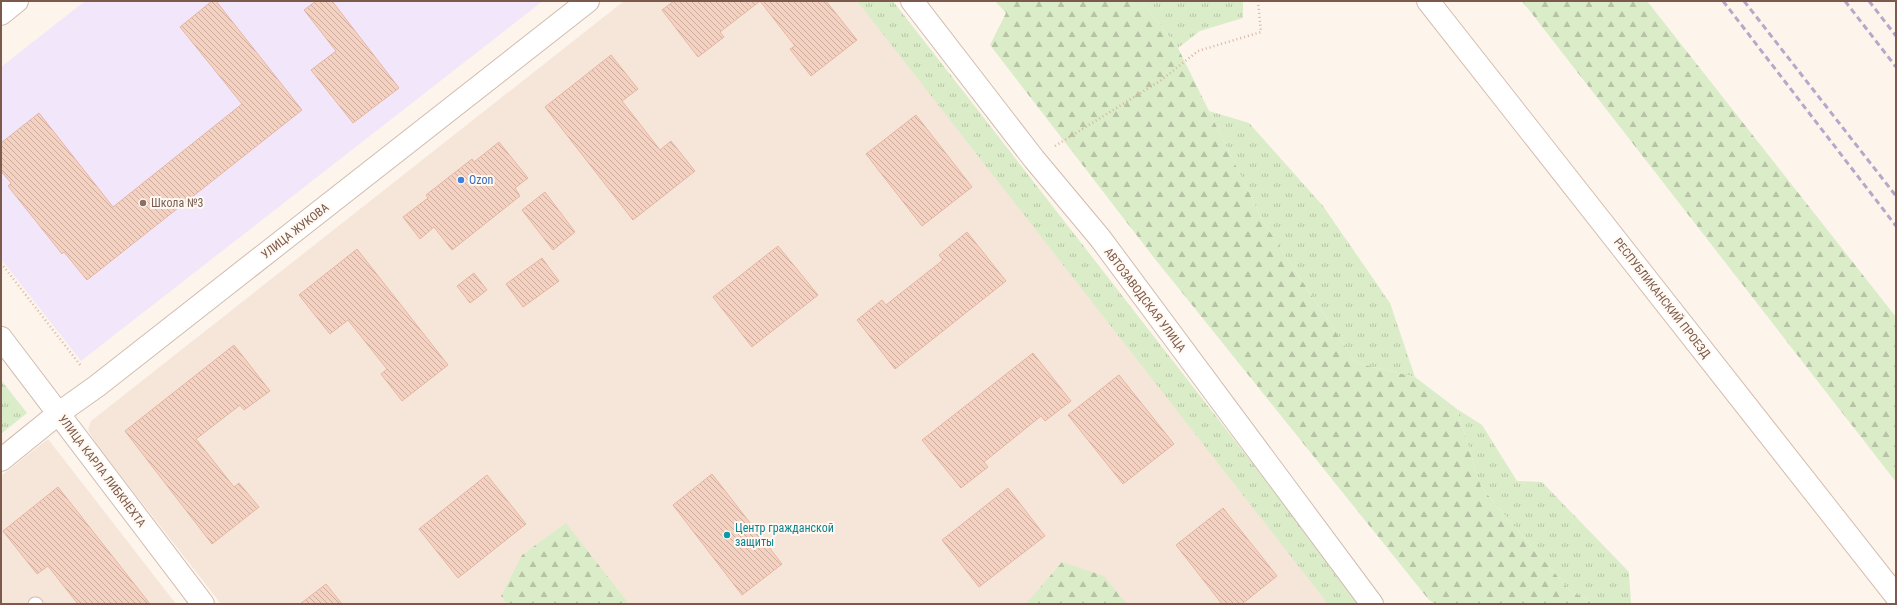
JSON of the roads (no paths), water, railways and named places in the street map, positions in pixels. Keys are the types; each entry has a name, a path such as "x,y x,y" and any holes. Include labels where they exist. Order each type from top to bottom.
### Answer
{"street":[{"path":"1,14 17,1"},
{"name":"УЛИЦА ЖУКОВА","path":"1,460 588,1"},
{"name":"АВТОЗАВОДСКАЯ УЛИЦА","path":"912,1 1034,159 1100,238 1372,604"},
{"name":"РЕСПУБЛИКАНСКИЙ ПРОЕЗД","path":"1428,1 1896,596"},
{"name":"УЛИЦА КАРЛА ЛИБКНЕХТА","path":"1,338 60,413 203,604"}],"railway":[{"path":"1723,1 1896,226"},
{"path":"1744,1 1896,196"},
{"path":"1845,1 1896,67"},
{"path":"1869,1 1896,36"}],"place":[{"name":"Ozon","path":"461,180"},
{"name":"Школа №3","path":"143,203"},
{"name":"Центр гражданской защиты","path":"727,535"}]}
